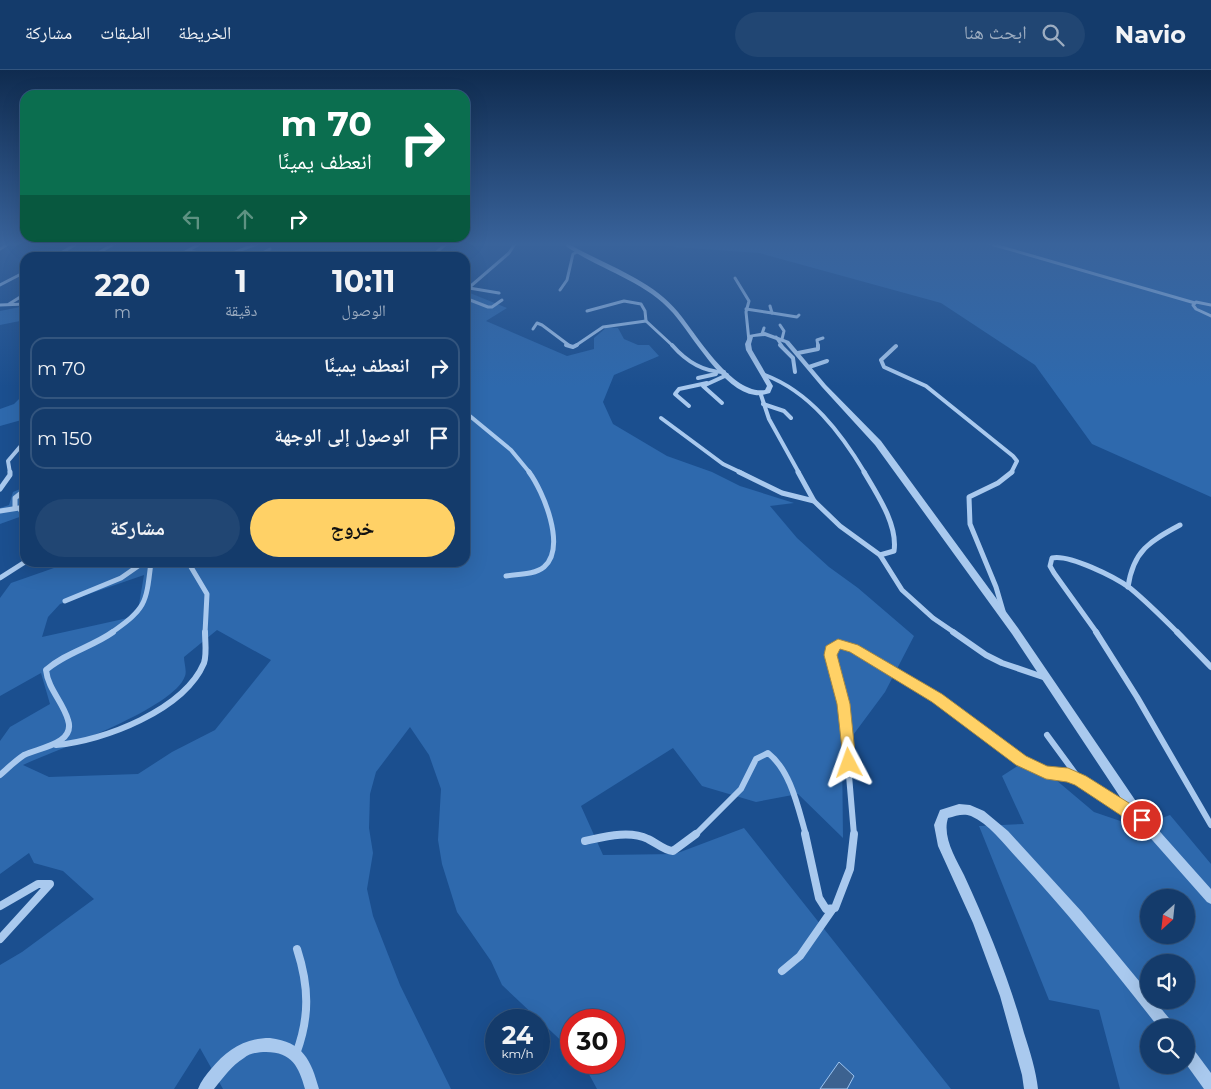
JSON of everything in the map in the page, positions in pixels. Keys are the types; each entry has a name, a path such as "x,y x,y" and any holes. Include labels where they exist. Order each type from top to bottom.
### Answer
{"street":[{"path":"492,292 499,293"},
{"path":"650,292 660,297 723,373 746,392 761,395 768,392 770,386 748,350 751,336 763,331 779,338 798,353 824,386 878,443 1048,678 1142,820 1211,898"},
{"path":"744,292 748,298 746,309 749,342"},
{"path":"1155,292 1195,303 1211,305"},
{"path":"6,305 20,297"},
{"path":"470,300 488,307 492,307 502,300"},
{"path":"587,311 631,300 643,309 646,322 680,354 707,371 723,373"},
{"path":"1195,303 1193,305 1196,309 1211,316"},
{"path":"0,305 20,304"},
{"path":"770,306 772,313"},
{"path":"746,309 797,317 799,315"},
{"path":"533,329 536,323 543,325 560,342 573,346 603,327 646,322"},
{"path":"780,325 784,331 778,343 795,360 795,372"},
{"path":"798,353 818,349 817,340 823,338"},
{"path":"671,344 678,343"},
{"path":"896,346 881,360 880,362 884,367 931,390 1017,461 1015,469 1009,475 968,497 970,524 996,587 1004,616"},
{"path":"809,367 826,360"},
{"path":"698,378 723,373"},
{"path":"722,403 703,386 723,373"},
{"path":"765,375 782,380 795,390 836,432 851,451 877,496 897,540 894,550 880,555"},
{"path":"689,406 675,394 678,388 707,383"},
{"path":"761,395 763,404 778,436 814,501 840,526 880,555 902,590 940,623 1002,663 1048,678"},
{"path":"763,404 784,411 792,418"},
{"path":"470,416 516,455 531,473 545,496 554,544 548,562 541,568 506,576"},
{"path":"661,418 679,428 724,465 747,475 750,479 782,492 814,501"},
{"path":"0,489 10,475 8,461 20,447"},
{"path":"15,508 15,498 20,494"},
{"path":"0,511 20,508"},
{"path":"1128,587 1129,572 1134,559 1141,550 1180,525"},
{"path":"1211,667 1152,607 1128,587 1068,558 1055,556 1050,561 1054,573 1099,636 1145,708 1211,825"},
{"path":"0,578 20,564"},
{"path":"65,601 121,578 137,567"},
{"path":"56,745 68,728 69,721 47,680 46,670 56,662 102,640 135,616 147,597 150,567"},
{"path":"0,775 23,756 33,751 56,745 81,743 135,721 165,705 195,678 205,660 208,599 207,591 190,567"},
{"path":"782,971 800,956 842,895 850,869 854,832 843,704 830,655 831,649 838,644 854,648 937,698 1021,761 1046,772 1068,775 1080,780 1142,820"},
{"path":"1047,735 1080,780"},
{"path":"585,841 606,837 643,837 667,850 676,850 733,799 756,759 768,754 775,756 788,780 816,878 819,902 826,909 832,910"},
{"path":"1031,1089 1030,1075 1007,996 979,921 944,846 940,825 944,814 958,809 972,811 983,817 1035,868 1100,943 1161,1019"},
{"path":"0,906 38,884 50,884 46,891 0,939"},
{"path":"296,1054 306,1032 309,1003 304,970 297,949"},
{"path":"205,1089 242,1050 273,1044 296,1054 307,1072 312,1089"},
{"path":"1195,1064 1211,1086"}],"shaded area":[{"path":"899,292 1211,292 1211,497 1092,444 1035,365 941,303"},
{"path":"470,293 507,308 486,321 567,356 594,349 594,338 607,327 618,328 624,339 638,345 649,345 659,356 614,375 603,402 613,424 667,456 712,472 740,486 794,503 770,506 797,538 829,567 858,588 914,636 885,692 842,750 843,838 798,794 756,802 702,786 673,748 581,806 603,855 675,854 744,828 951,1089 597,1089 589,1074 625,1074 625,1009 560,1009 560,1040 550,1030 550,1009 527,1009 502,985 491,961 457,912 442,864 438,840 441,789 429,755 410,727 376,772 370,794 369,828 373,853 367,889 373,916 400,985 451,1089 223,1089 200,1048 174,1089 0,1089 0,965 22,952 94,899 63,871 34,863 29,853 0,874 0,741 10,727 50,704 41,673 0,696 0,598 11,583 57,567 470,567","holes":["144,575 137,616 42,637 48,617 60,604","217,630 271,660 215,730 172,752 138,774 49,777 23,765 112,727 160,702 176,689 185,676 184,657"]},
{"path":"20,307 20,321 0,325 0,311"},
{"path":"20,398 20,420 0,426 0,409 14,404"},
{"path":"20,489 20,517 0,524 0,508 9,505 13,492"},
{"path":"1030,758 1094,812 1138,827 1170,815 1211,864 1211,1089 1120,1089 1099,1010 1049,1000 979,826 1024,824 1002,776"},
{"path":"839,1062 854,1076 847,1089 820,1089"}],"route":[{"path":"849,763 843,704 838,678 830,655 831,649 838,644 854,648 866,657 937,698 1021,761 1036,769 1068,775 1080,780 1142,820"}]}
